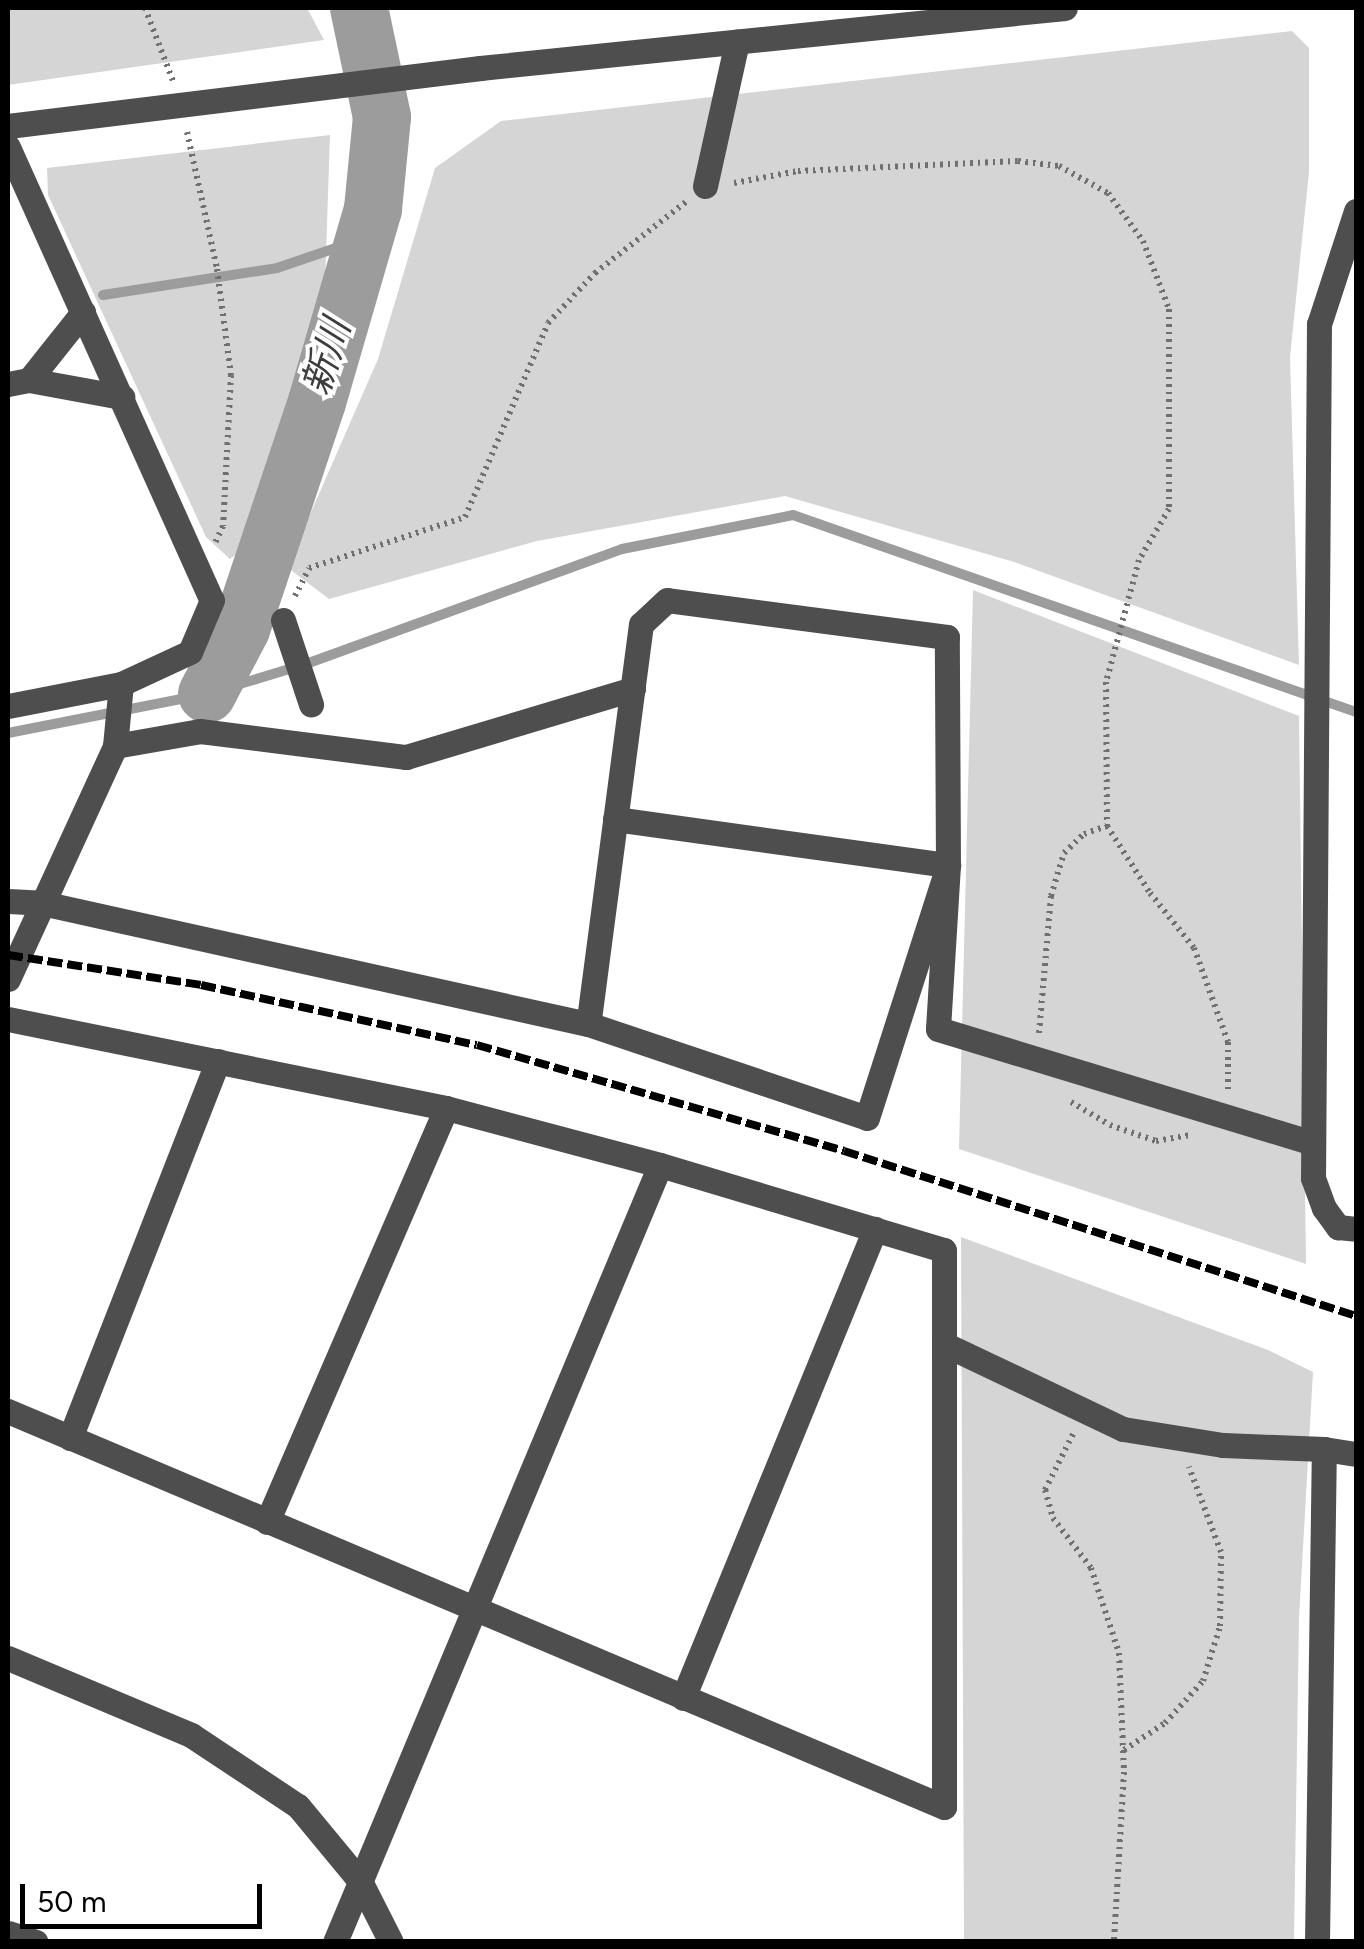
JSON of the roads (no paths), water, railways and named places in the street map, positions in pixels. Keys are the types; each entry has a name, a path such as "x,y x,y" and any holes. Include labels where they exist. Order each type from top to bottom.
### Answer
{"street":[{"path":"8,126 480,68 1065,8"},
{"path":"705,186 737,42"},
{"path":"8,147 212,600 190,652 120,690 8,706"},
{"path":"1356,211 1319,324 1313,1142 1313,1178 1324,1208 1338,1226 1356,1229"},
{"path":"18,382 83,312"},
{"path":"18,382 122,397"},
{"path":"588,1024 641,624 667,600 947,637 948,865 938,1028 1313,1142"},
{"path":"283,620 312,704"},
{"path":"8,979 116,736 120,690"},
{"path":"116,736 200,730 406,757 633,690"},
{"path":"615,819 948,865"},
{"path":"8,901 42,903 588,1024 867,1118 948,865"},
{"path":"8,1019 446,1108 660,1165 944,1250 944,1808 8,1412"},
{"path":"70,1438 218,1062"},
{"path":"267,1522 446,1108"},
{"path":"335,1942 660,1165"},
{"path":"683,1698 875,1229"},
{"path":"944,1344 1123,1429 1178,1438 1356,1454"},
{"path":"1317,1942 1324,1449"},
{"path":"8,1658 191,1734 298,1806 360,1880 391,1942"},
{"path":"8,1933 36,1942"}],"waterway":[{"name":"新川","path":"207,694 241,629 317,402 373,209 382,117 359,8"},
{"path":"103,295 277,268 365,238"},
{"path":"8,733 207,694 306,664 622,549 793,515 1356,712"}],"railway":[{"path":"8,955 201,985 477,1045 844,1151 1356,1316"}]}
